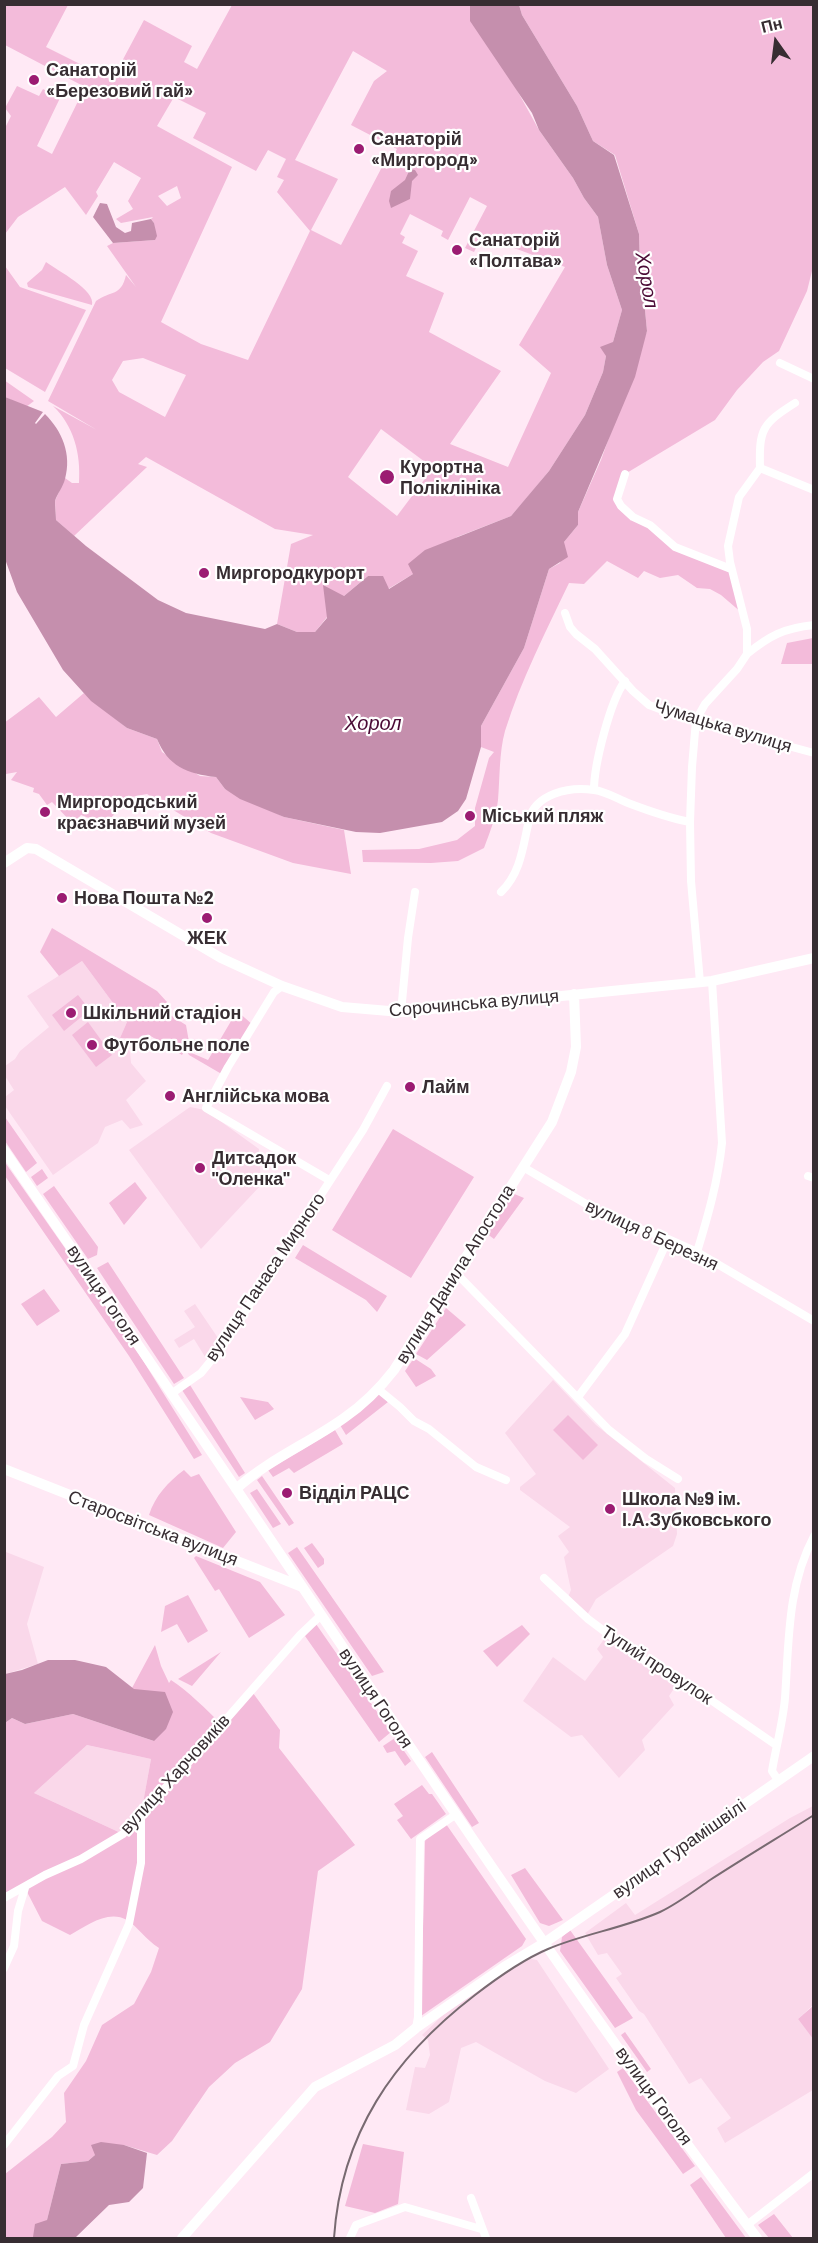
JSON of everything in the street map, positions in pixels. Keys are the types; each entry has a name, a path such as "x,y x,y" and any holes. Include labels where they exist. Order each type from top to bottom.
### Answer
{"street":[{"path":"780,363 813,379"},
{"path":"747,654 747,629 731,569 728,546 733,516 743,490 760,468 759,447 763,429 775,416 795,403"},
{"path":"760,468 813,490"},
{"path":"625,474 617,499 633,517 650,525 675,547 731,569"},
{"name":"Чумацька вулиця","path":"565,613 570,627 576,634 595,649 649,705 813,753"},
{"path":"700,982 691,881 690,822 696,720 705,704 737,669 747,654 767,638 794,627 813,625"},
{"path":"594,790 594,777 617,691 625,681"},
{"path":"501,892 514,877 520,861 531,811 540,800 561,793 594,790 668,818 690,822"},
{"name":"Сорочинська вулиця","path":"4,863 27,848 36,849 221,958 282,986 342,1007 401,1012 712,981 813,958"},
{"path":"401,1012 415,892"},
{"path":"697,1252 712,1202 722,1143 712,981"},
{"name":"вулиця Панаса Мирного","path":"282,986 274,992 206,1108 329,1180"},
{"name":"вулиця Данила Апостола","path":"236,1489 252,1475 345,1418 378,1389 394,1370 552,1122 571,1072 576,1047 574,994"},
{"name":"вулиця Панаса Мирного","path":"171,1394 201,1373 222,1347 363,1130 387,1086"},
{"name":"вулиця Гоголя","path":"4,1150 455,1815 544,1943 757,2238"},
{"name":"вулиця 8 Березня","path":"522,1167 610,1218 697,1252 813,1321"},
{"path":"578,1397 624,1334 668,1239"},
{"path":"456,1273 616,1436 646,1460 678,1479"},
{"path":"378,1389 414,1421 429,1429 476,1467 506,1480"},
{"name":"Старосвітська вулиця","path":"4,1469 301,1587"},
{"path":"778,1780 772,1771 785,1701 788,1642 795,1586 813,1536"},
{"name":"Тупий провулок","path":"544,1578 588,1619 640,1658 705,1696 776,1745"},
{"name":"вулиця Харчовиків","path":"4,1898 45,1875 81,1859 123,1834 300,1635 321,1616"},
{"name":"вулиця Гурамішвілі","path":"182,2238 315,2087 395,2045 504,1967 544,1943 813,1756"},
{"path":"4,2145 58,2076 73,2066 84,2025 129,1924 141,1863 141,1814"},
{"path":"416,2028 420,1839 455,1815"},
{"path":"4,1968 14,1946 18,1911 25,1888"},
{"path":"747,2225 813,2173"},
{"path":"471,2198 486,2238"},
{"path":"350,2238 356,2225 405,2207 482,2229"}],"shaded area":[{"path":"4,5 68,5 46,47 112,80 144,20 192,46 184,62 197,69 232,5 470,5 539,130 598,217 607,265 622,310 613,342 606,356 603,372 585,415 549,471 511,516 457,537 413,574 388,589 368,576 344,596 315,632 297,632 277,624 291,544 313,535 275,529 146,457 138,464 147,467 74,536 56,520 55,501 65,478 72,483 79,483 79,462 71,432 53,406 97,430 48,401 96,301 118,290 126,275 136,287 107,246 113,243 155,240 154,223 151,219 153,217 121,223 116,219 133,209 128,201 141,178 114,162 96,192 98,196 86,215 65,187 18,217 5,234 5,128 11,116 5,108 17,86 39,96 43,89 60,98 37,146 52,154 85,87 5,45","holes":["353,51 387,71 374,81 351,125 397,149 387,169 382,167 341,245 311,230 338,179 295,160","174,97 206,113 193,138 256,171 268,150 286,159 277,177 284,180 277,192 310,231 248,360 201,344 161,322 232,167 157,126","177,186 181,198 167,206 158,196","470,197 487,206 465,248 474,252 482,236 565,267 519,345 551,373 508,467 450,444 501,371 429,332 444,293 406,276 418,251 402,243 405,237 400,234 410,214 443,231 441,236 448,240","143,358 186,375 165,417 119,392 112,380 123,361","381,429 433,468 397,516 348,477"]},
{"path":"519,5 813,5 814,263 807,291 779,351 763,362 737,390 715,420 625,474 617,499 621,506 675,547 731,569 742,613 721,595 710,589 697,588 678,575 660,578 644,571 638,578 607,561 584,584 569,583 526,674 511,712 503,739 497,806 484,848 458,861 363,862 362,850 419,849 457,840 475,826 475,808 489,758 494,752 481,747 481,726 524,648 549,569 560,563 564,542 578,525 578,512 601,460 647,331 644,300 648,285 640,268 639,234 615,155 593,141 577,106 522,15"},
{"path":"46,262 82,287 92,299 92,305 28,287 27,283 42,270"},
{"path":"5,266 20,287 86,310 45,392 5,368"},
{"path":"4,380 34,401 26,407 5,397"},
{"path":"813,638 813,664 781,664 787,643"},
{"path":"84,693 127,728 157,739 162,752 200,776 216,777 225,789 284,817 344,830 351,874 293,863 211,833 147,794 131,797 105,824 81,815 73,824 52,802 47,805 39,794 33,792 34,788 11,780 17,772 6,774 4,723 39,697 56,717"},
{"path":"52,928 157,991 167,1002 162,1010 186,1025 189,1042 182,1055 149,1035 146,1039 120,1038 127,1022 82,961 59,976 40,952"},
{"path":"82,961 127,1022 120,1038 130,1052 131,1063 146,1081 126,1100 143,1125 130,1129 122,1120 105,1127 98,1143 53,1175 5,1106 5,1097 14,1090 5,1076 5,1066 49,1027 27,996"},
{"name":"Шкільний стадіон","path":"78,995 90,1010 64,1031 52,1015"},
{"path":"237,1011 253,1025 225,1076 189,1055 187,1051 208,1060"},
{"name":"Футбольне поле","path":"88,1022 112,1055 96,1067 72,1035"},
{"name":"Дитсадок \"Оленка\"","path":"190,1107 205,1110 259,1149 261,1185 201,1249 129,1150"},
{"path":"5,1117 37,1163 26,1172 5,1141"},
{"path":"393,1129 474,1177 411,1278 332,1230"},
{"path":"4,1161 137,1351 202,1455 194,1459 129,1356 5,1176"},
{"path":"42,1169 48,1178 37,1186 31,1177"},
{"path":"135,1182 147,1198 124,1225 109,1203"},
{"path":"54,1186 98,1247 97,1255 88,1259 43,1194"},
{"path":"512,1193 524,1198 494,1239 486,1233"},
{"path":"303,1245 387,1296 377,1312 366,1300 295,1258"},
{"path":"108,1262 184,1378 174,1384 97,1268"},
{"path":"44,1289 60,1311 37,1326 21,1304"},
{"path":"195,1304 220,1341 207,1360 194,1339 179,1348 174,1340 195,1327 184,1311"},
{"path":"446,1308 466,1325 427,1360 416,1354"},
{"path":"414,1358 431,1369 436,1376 416,1387 405,1371"},
{"name":"Школа №9 ім. І.А.Зубковського","path":"553,1380 596,1425 675,1488 677,1534 673,1546 596,1599 587,1615 568,1597 571,1590 564,1557 569,1552 558,1536 570,1527 520,1490 520,1487 536,1474 505,1433"},
{"path":"190,1385 245,1473 239,1477 182,1390"},
{"path":"379,1394 388,1402 346,1435 340,1425"},
{"path":"240,1397 268,1402 274,1409 255,1420"},
{"path":"568,1415 598,1445 583,1460 553,1430"},
{"path":"335,1430 343,1444 294,1473 289,1468 273,1477 268,1470"},
{"path":"184,1470 191,1477 199,1474 236,1532 223,1548 149,1515 163,1490"},
{"path":"262,1476 294,1523 289,1526 257,1480"},
{"path":"257,1489 281,1524 273,1528 250,1493"},
{"path":"312,1543 324,1559 324,1564 318,1568 304,1548"},
{"path":"297,1547 384,1672 372,1676 288,1553"},
{"path":"6,1552 44,1567 27,1624 38,1664 5,1674"},
{"path":"196,1556 260,1582 285,1615 249,1638 219,1589 215,1591 194,1558"},
{"path":"188,1595 208,1631 188,1643 177,1624 161,1632 165,1606"},
{"path":"316,1624 391,1732 379,1742 305,1636"},
{"path":"522,1625 530,1634 497,1667 483,1651"},
{"path":"607,1635 677,1684 669,1696 674,1705 642,1740 645,1750 619,1778 582,1735 571,1737 523,1701 553,1657 585,1681 603,1657 597,1649"},
{"path":"155,1645 169,1683 171,1680 184,1690 221,1724 253,1693 280,1730 279,1748 355,1845 318,1871 302,1989 270,2042 235,2063 209,2087 172,2141 157,2155 124,2145 95,2155 88,2161 61,2164 47,2220 33,2237 35,2238 5,2238 5,2174 52,2137 66,2122 64,2093 86,2061 102,2025 134,2004 151,1972 159,1948 131,1923 120,1917 112,1916 97,1920 70,1935 42,1921 25,1888 5,1898 5,1723 12,1718 25,1724 73,1714 154,1741 132,1688","holes":["87,1745 151,1759 141,1814 123,1834 34,1793"]},
{"path":"221,1652 192,1686 178,1679"},
{"path":"395,1738 411,1761 405,1766 395,1751 387,1753 383,1746"},
{"path":"87,1745 151,1759 141,1814 123,1834 34,1793"},
{"path":"432,1752 479,1823 472,1827 425,1757"},
{"path":"422,1785 429,1794 432,1794 446,1814 411,1839 397,1820 403,1816 394,1804"},
{"path":"813,1806 813,2005 798,2019 813,2039 813,2090 725,2143 717,2128 731,2118 701,2078 689,2084 644,2014 639,2011 616,1978 622,1974 607,1953 598,1955 585,1933 626,1903 635,1915"},
{"path":"446,1824 526,1939 522,1946 421,2016 425,1842 426,1836"},
{"path":"525,1868 563,1920 549,1926 540,1923 511,1875"},
{"path":"570,1930 633,2018 615,2028 560,1951 562,1937"},
{"path":"525,1958 537,1960 609,2069 576,2093 545,2081 476,2042 461,2048 449,2102 429,2114 406,2110 415,2067 425,2068 430,2055 428,2040 422,2035 444,2014"},
{"path":"813,2006 813,2039 798,2019"},
{"path":"625,2032 651,2069 647,2072 621,2035"},
{"path":"623,2068 695,2166 683,2174 636,2110 617,2072"},
{"path":"363,2144 404,2152 398,2204 375,2213 345,2206"},
{"path":"701,2177 746,2238 726,2238 690,2185"},
{"path":"774,2214 793,2238 769,2238 758,2225"}],"water":[{"name":"Хорол","path":"470,5 519,5 522,15 577,106 593,141 614,155 639,234 640,268 649,285 644,300 647,331 635,377 578,512 578,525 564,542 568,557 549,569 524,648 481,726 481,747 466,799 458,811 442,822 380,833 356,832 284,817 240,799 225,789 216,777 187,771 167,756 157,739 127,728 91,701 63,670 17,592 5,559 5,397 43,412 35,423 45,414 61,435 66,452 67,470 55,501 56,520 86,546 158,600 186,613 265,629 277,624 297,632 315,632 327,618 323,585 344,596 368,576 383,576 389,589 413,574 408,564 425,550 511,516 549,471 585,415 603,372 606,356 600,347 613,342 622,310 607,265 598,217 539,130 532,113 470,21"},
{"path":"410,169 415,170 418,175 412,181 410,199 391,208 389,201 391,191 405,180"},
{"path":"100,203 107,204 116,227 125,233 131,231 132,223 151,219 157,236 155,240 113,243 93,217"},
{"path":"48,1660 75,1660 106,1667 134,1689 165,1692 173,1712 166,1729 154,1741 73,1714 25,1724 12,1718 5,1723 5,1674"},
{"path":"101,2142 124,2145 147,2153 143,2188 129,2202 109,2205 75,2238 33,2237 35,2224 47,2220 61,2164 88,2161 95,2155 91,2145"}],"railway":[{"path":"334,2238 347,2165 360,2132 376,2101 396,2072 446,2019 492,1982 529,1958 561,1944 660,1912 814,1815"}],"place":[{"name":"Санаторій «Березовий гай»","path":"34,80"},
{"name":"Санаторій «Миргород»","path":"359,149"},
{"name":"Санаторій «Полтава»","path":"457,250"},
{"name":"Курортна Поліклініка","path":"387,477"},
{"name":"Миргородкурорт","path":"204,573"},
{"name":"Миргородський краєзнавчий музей","path":"45,812"},
{"name":"Міський пляж","path":"470,816"},
{"name":"Нова Пошта №2","path":"62,898"},
{"name":"ЖЕК","path":"207,918"},
{"name":"Шкільний стадіон","path":"71,1013"},
{"name":"Футбольне поле","path":"92,1045"},
{"name":"Лайм","path":"410,1087"},
{"name":"Англійська мова","path":"170,1096"},
{"name":"Дитсадок \"Оленка\"","path":"200,1168"},
{"name":"Відділ РАЦС","path":"287,1493"},
{"name":"Школа №9 ім. І.А.Зубковського","path":"610,1509"}]}
